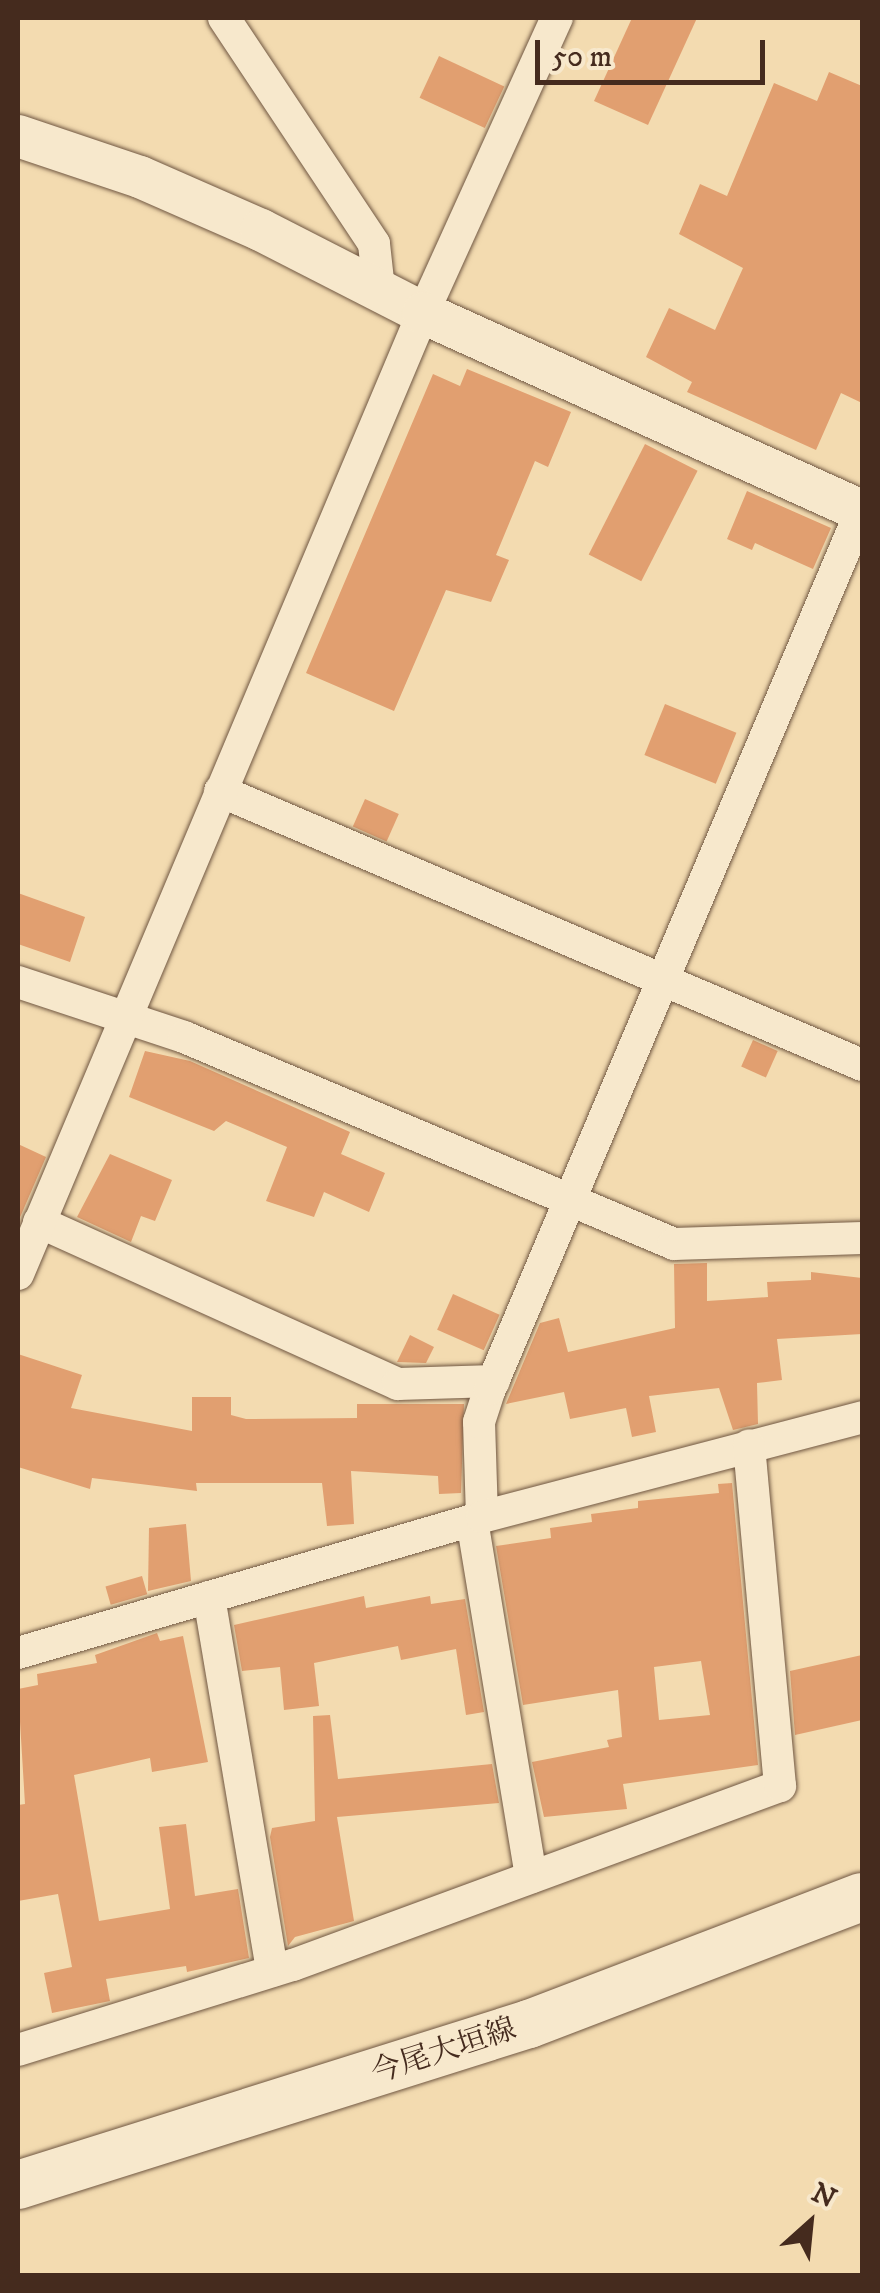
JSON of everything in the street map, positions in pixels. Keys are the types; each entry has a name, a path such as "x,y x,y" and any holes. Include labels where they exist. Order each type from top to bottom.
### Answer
{"main road":[{"name":"今尾大垣線","path":"18,2184 529,2024 862,1897"}],"street":[{"path":"224,18 374,244 380,289"},
{"path":"18,1274 423,313 557,18"},
{"path":"18,136 140,177 380,289 423,313 861,511 479,1422 477,1519 531,1878"},
{"path":"220,791 862,1065"},
{"path":"18,982 184,1036 674,1244 862,1238"},
{"path":"39,1222 398,1384 494,1380"},
{"path":"18,1652 477,1519 862,1417"},
{"path":"18,2050 272,1970 780,1786 749,1445"},
{"path":"209,1597 272,1970"}],"building":[{"path":"632,18 697,18 648,125 594,101"},
{"path":"439,56 504,86 485,128 420,98"},
{"path":"829,72 862,86 862,403 841,393 816,450 687,392 692,382 646,357 669,308 715,330 743,268 679,234 700,184 727,196 774,83 817,101"},
{"path":"467,369 571,412 548,467 535,461 496,555 509,560 491,602 446,590 394,711 306,673 433,374 460,386"},
{"path":"645,444 698,471 641,581 589,554"},
{"path":"747,491 831,528 813,569 755,543 752,550 727,539"},
{"path":"665,704 736,733 716,784 644,755"},
{"path":"365,799 399,814 387,841 353,826"},
{"path":"18,893 85,917 70,962 18,944"},
{"path":"753,1040 778,1051 766,1077 741,1066"},
{"path":"145,1051 190,1061 350,1132 341,1154 385,1173 369,1212 324,1192 314,1217 266,1201 287,1147 226,1121 214,1131 129,1097"},
{"path":"18,1144 46,1157 18,1222"},
{"path":"110,1154 172,1180 155,1221 141,1216 131,1242 77,1217"},
{"path":"707,1263 707,1301 768,1297 767,1282 811,1280 811,1272 862,1278 862,1334 777,1339 782,1380 757,1383 758,1424 733,1430 719,1388 649,1396 656,1432 632,1437 626,1408 570,1419 564,1392 506,1404 540,1323 559,1318 568,1352 675,1328 674,1264"},
{"path":"453,1294 500,1315 484,1350 437,1330"},
{"path":"410,1335 434,1347 426,1363 397,1362"},
{"path":"18,1354 82,1375 71,1408 192,1431 192,1397 231,1397 231,1415 246,1419 357,1418 357,1404 464,1404 461,1493 439,1494 438,1476 351,1471 354,1524 327,1526 322,1483 196,1483 197,1491 92,1478 90,1489 18,1467"},
{"path":"732,1483 758,1765 623,1784 627,1809 544,1817 532,1762 609,1747 607,1740 622,1737 618,1690 523,1705 496,1546 551,1538 550,1528 592,1522 591,1514 638,1508 638,1501 719,1493 718,1484","holes":["701,1661 710,1715 659,1720 654,1667"]},
{"path":"186,1524 191,1581 148,1591 149,1528"},
{"path":"142,1576 147,1594 111,1605 105,1586"},
{"path":"364,1596 366,1608 430,1596 431,1604 465,1599 484,1712 466,1715 456,1649 401,1660 398,1646 314,1663 319,1706 284,1710 280,1667 242,1671 234,1625"},
{"path":"157,1633 160,1641 183,1636 208,1762 152,1772 150,1758 74,1775 99,1921 170,1909 159,1827 186,1824 195,1896 238,1889 249,1958 187,1972 186,1966 106,1979 110,2001 52,2013 44,1973 72,1967 58,1894 18,1901 18,1805 25,1804 18,1689 38,1685 37,1674 97,1663 95,1655"},
{"path":"862,1655 862,1720 795,1735 790,1671"},
{"path":"330,1715 338,1779 492,1764 499,1803 337,1817 354,1921 295,1937 288,1946 270,1837 272,1828 315,1821 313,1716"}]}
